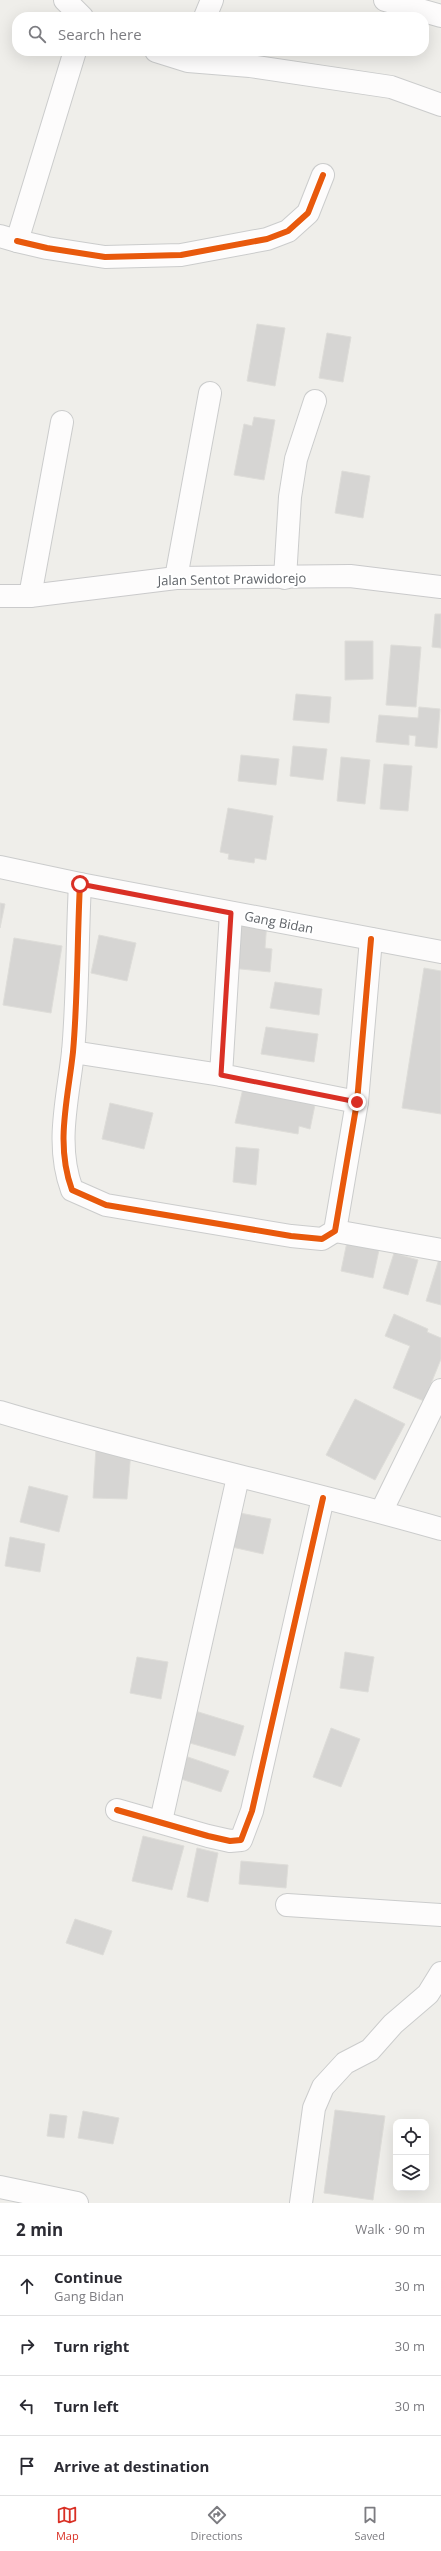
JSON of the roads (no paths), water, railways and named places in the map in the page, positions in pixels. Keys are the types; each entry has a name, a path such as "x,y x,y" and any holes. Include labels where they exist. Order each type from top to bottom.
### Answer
{"street":[{"path":"65,0 77,12"},
{"path":"207,12 212,0"},
{"path":"385,0 427,12"},
{"path":"429,13 441,16"},
{"path":"73,56 9,239 46,248 105,257 180,255 267,239 288,231 308,213 323,175"},
{"path":"190,56 391,87 441,106"},
{"path":"176,578 210,393"},
{"path":"285,578 290,496 296,459 315,401"},
{"path":"30,596 37,571 62,422"},
{"name":"Jalan Sentot Prawidorejo","path":"0,596 30,596 176,578 285,578 350,576 441,587"},
{"name":"Gang Bidan","path":"0,867 80,884 441,952"},
{"path":"80,884 73,1052 64,1113 64,1169 72,1190 106,1205 291,1236 322,1239 336,1231 441,1250"},
{"path":"221,1075 231,913"},
{"path":"336,1231 357,1102 371,939"},
{"path":"73,1052 221,1075 357,1102"},
{"path":"381,1512 441,1390"},
{"path":"0,1412 89,1439 381,1512 441,1529"},
{"path":"161,1821 238,1477"},
{"path":"118,1810 161,1821 208,1836 230,1841 241,1840 252,1811 323,1498"},
{"path":"287,1905 441,1915"},
{"path":"300,2203 314,2108 323,2087 345,2063 370,2050 393,2024 428,1994 441,1973"},
{"path":"0,2187 77,2203"}]}
